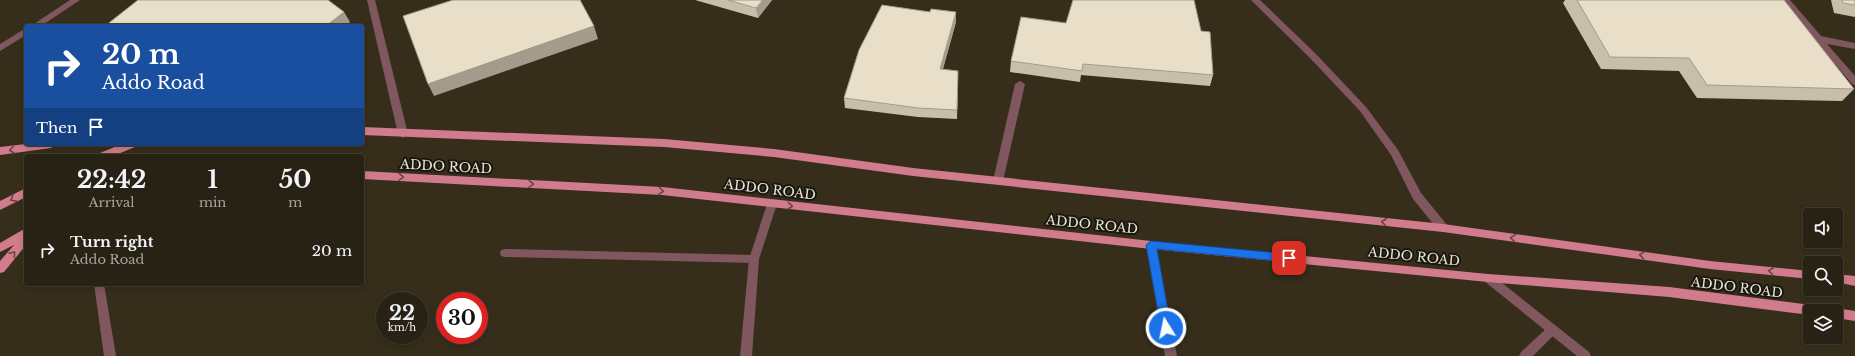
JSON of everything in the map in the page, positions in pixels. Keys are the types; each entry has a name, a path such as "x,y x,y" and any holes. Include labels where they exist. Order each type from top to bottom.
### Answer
{"main road":[{"name":"ADDO ROAD","path":"364,131 403,134 664,143 774,153 913,172 1443,228 1710,264 1803,274"},
{"path":"0,151 36,146"},
{"path":"107,154 127,146"},
{"name":"ADDO ROAD","path":"364,175 662,191 1151,245 1488,278 1669,292 1803,309"},
{"path":"0,206 24,193"},
{"path":"0,248 24,233"},
{"path":"0,269 24,240"},
{"path":"1843,279 1855,281"},
{"path":"1843,314 1855,316"}],"street":[{"path":"37,24 76,0"},
{"path":"372,0 403,134"},
{"path":"1255,0 1313,56 1363,109 1394,153 1417,196 1443,228"},
{"path":"1785,0 1855,82"},
{"path":"0,48 24,32"},
{"path":"1818,39 1855,46"},
{"path":"998,181 1020,84"},
{"path":"746,356 754,259 772,204"},
{"path":"1151,245 1171,356"},
{"path":"505,253 754,259"},
{"path":"1488,278 1585,356"},
{"path":"99,286 110,356"},
{"path":"1526,356 1552,330"}],"building":[{"path":"138,0 328,0 344,12 329,24 108,24"},
{"path":"453,0 580,0 594,26 428,84 403,16"},
{"path":"728,0 763,0 756,8"},
{"path":"1073,0 1194,0 1201,31 1210,32 1213,75 1083,64 1082,71 1011,61 1021,17 1066,23"},
{"path":"1577,0 1784,0 1854,89 1707,85 1689,58 1610,57"},
{"path":"1842,0 1855,0 1855,5 1843,3"},
{"path":"882,5 930,12 931,9 956,12 940,69 958,71 957,110 918,108 844,98 859,50"}],"route":[{"path":"1166,328 1151,245 1289,258"}]}
